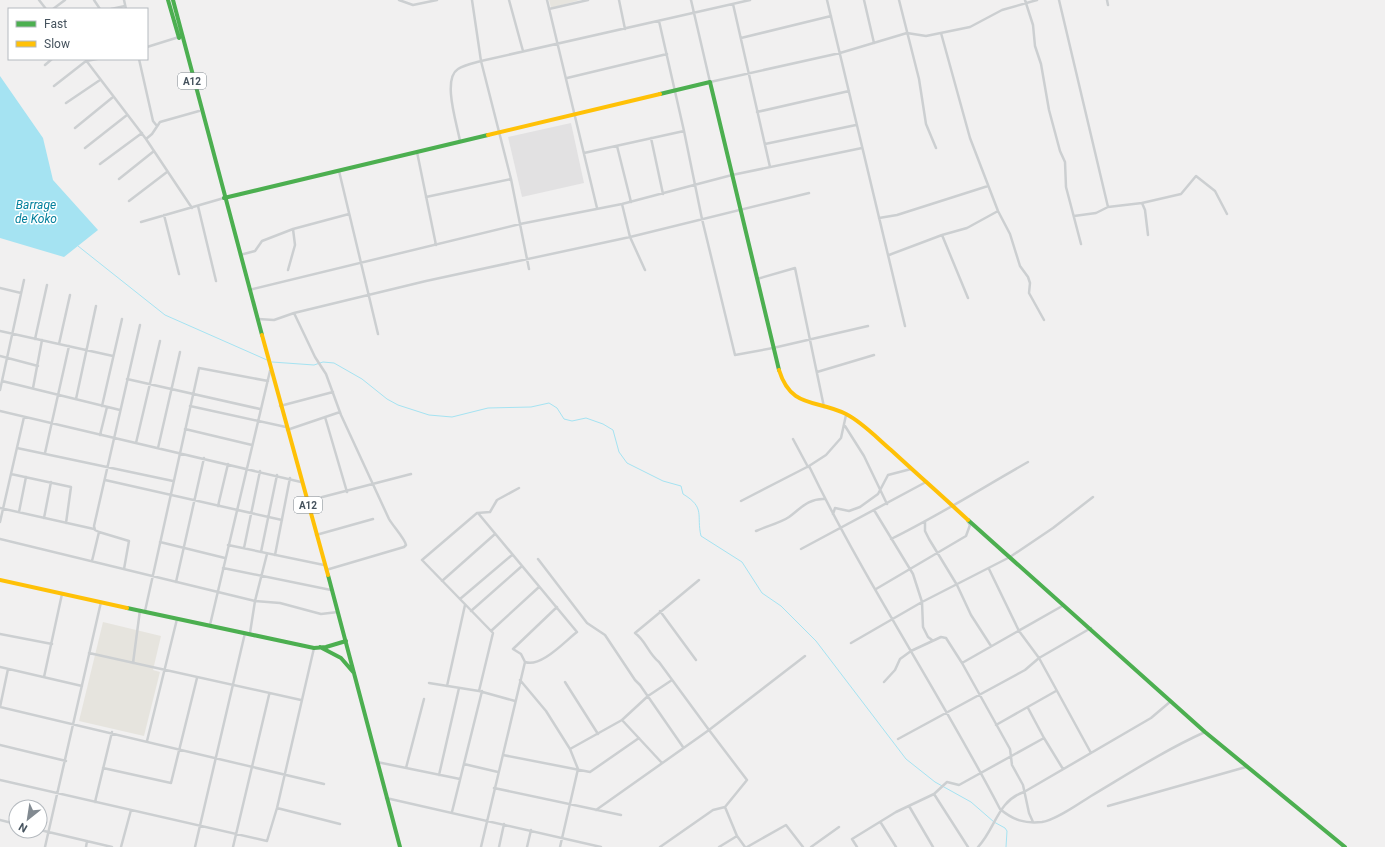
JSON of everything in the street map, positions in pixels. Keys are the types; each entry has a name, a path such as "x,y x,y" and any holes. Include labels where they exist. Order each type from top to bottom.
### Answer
{"street":[{"path":"39,0 45,8"},
{"path":"54,8 65,0"},
{"path":"124,0 125,7"},
{"name":"A12","path":"168,0 181,37 286,429 346,641 400,847"},
{"name":"A12","path":"173,0 200,111 215,163"},
{"path":"399,0 413,6 437,0"},
{"path":"472,0 481,61 511,179 529,269"},
{"path":"509,0 523,51"},
{"path":"547,0 567,78 574,114 597,208"},
{"path":"549,9 588,0"},
{"path":"619,0 625,28"},
{"path":"691,0 773,348 782,379 790,393 805,401 846,414 870,432 1091,628 1205,732 1345,847"},
{"path":"460,140 449,84 453,73 458,69 481,61 523,51 750,0"},
{"path":"827,0 905,326"},
{"path":"864,0 874,43"},
{"path":"900,0 907,33 920,79 926,124 936,148"},
{"path":"141,222 224,198 675,89 840,53 907,33 926,36 970,27 1002,10 1037,0"},
{"path":"1059,0 1108,207"},
{"path":"1107,0 1108,5"},
{"path":"1026,2 1033,25 1035,46 1041,64 1049,110 1060,151 1065,162 1066,187 1081,244"},
{"path":"732,4 770,167"},
{"path":"741,38 831,16"},
{"path":"659,21 675,89 702,219 735,355 810,340 868,326"},
{"path":"941,33 970,138 998,211 1010,234 1020,266 1028,277 1029,293 1044,320"},
{"path":"148,47 181,37"},
{"path":"567,78 667,54"},
{"path":"45,65 51,60"},
{"path":"54,86 86,60 142,133 192,208"},
{"path":"139,60 153,121 156,126"},
{"path":"66,103 100,80"},
{"path":"757,112 849,91"},
{"path":"75,128 113,97"},
{"path":"146,139 152,134 160,122 200,111"},
{"path":"85,148 127,115"},
{"path":"765,144 856,125"},
{"path":"584,153 684,131"},
{"path":"100,164 142,133"},
{"path":"651,138 663,194"},
{"path":"617,146 631,202"},
{"path":"249,290 520,224 631,202 732,175 862,148"},
{"path":"119,179 154,151"},
{"path":"417,152 436,245"},
{"path":"339,171 378,334"},
{"path":"129,201 167,172"},
{"path":"1074,216 1096,213 1108,207 1142,203 1181,194 1196,176 1215,191 1227,214"},
{"path":"426,197 511,179"},
{"path":"879,218 897,215 988,186"},
{"path":"257,319 274,320 294,313 369,295 630,237 809,193"},
{"path":"1142,203 1145,210 1148,235"},
{"path":"622,204 630,237 645,270"},
{"path":"198,206 216,281"},
{"path":"889,255 942,235 967,228 998,211"},
{"path":"240,255 255,251 262,241 293,230 349,214"},
{"path":"164,216 179,274"},
{"path":"288,270 295,245 293,230"},
{"path":"942,235 968,298"},
{"path":"757,279 795,268 824,407"},
{"path":"0,390 24,280"},
{"path":"35,339 47,285"},
{"path":"0,288 21,293"},
{"path":"59,344 70,295"},
{"path":"76,399 96,306"},
{"path":"294,313 315,357 326,374 340,412 389,519 397,532 406,541 406,545 398,549 326,570"},
{"path":"102,406 122,319"},
{"path":"94,529 140,325"},
{"path":"0,331 113,356"},
{"path":"34,388 42,340"},
{"path":"136,443 160,341"},
{"path":"45,453 69,346"},
{"path":"158,448 180,352"},
{"path":"817,372 874,355"},
{"path":"0,356 38,366"},
{"path":"133,663 143,610 153,576 199,368 268,381"},
{"path":"210,625 270,370"},
{"path":"127,379 260,409"},
{"path":"2,381 120,410"},
{"path":"280,406 333,392"},
{"path":"190,406 286,429 340,412"},
{"path":"100,435 108,407"},
{"path":"0,411 180,452 302,482"},
{"path":"741,501 809,467 826,455 841,438 846,414"},
{"path":"0,522 24,417"},
{"path":"325,417 347,492"},
{"path":"844,426 864,456 887,504"},
{"path":"185,429 252,445"},
{"path":"793,439 833,514 982,773 1000,809 1009,816 1022,822 1043,822 1068,810 1181,743 1205,732"},
{"path":"18,448 174,481"},
{"path":"176,582 204,458"},
{"path":"891,539 925,522 1028,462"},
{"path":"218,506 228,464"},
{"path":"833,514 835,508 849,510 860,507 878,494 888,475 912,469"},
{"path":"244,548 250,513 260,471"},
{"path":"11,474 71,487 72,489 66,523"},
{"path":"307,501 347,492 411,474"},
{"path":"260,552 277,475"},
{"path":"18,512 26,477"},
{"path":"275,555 290,478"},
{"path":"105,480 282,520"},
{"path":"44,518 51,482"},
{"path":"801,549 927,482"},
{"path":"452,812 481,691 493,632 422,560 477,513 490,512 497,500 519,488"},
{"path":"851,644 894,620 922,602 1010,557 1054,528 1093,497"},
{"path":"756,531 789,517 795,510 815,498 825,499"},
{"path":"2,508 94,529 99,532 129,541 124,569"},
{"path":"874,510 913,574 922,602 923,627 928,637 932,640"},
{"path":"477,513 577,632 540,662 531,664 525,662"},
{"path":"876,589 938,554 966,536 970,524 965,516"},
{"path":"315,535 373,519"},
{"path":"925,522 928,539 957,584 971,614 992,646"},
{"path":"92,561 99,532"},
{"path":"442,581 495,534"},
{"path":"0,539 255,601 280,603 321,614 338,612"},
{"path":"160,542 225,558"},
{"path":"228,545 324,565"},
{"path":"250,633 255,601 267,554"},
{"path":"460,599 512,555"},
{"path":"538,559 587,623 605,635 683,747"},
{"path":"471,611 522,566"},
{"path":"223,568 331,590"},
{"path":"988,569 1019,631 1039,658 1091,753"},
{"path":"0,580 314,648 346,641"},
{"path":"660,847 713,810 725,806 748,780 659,662 652,656 644,640 634,632 699,580"},
{"path":"491,631 539,587"},
{"path":"44,677 62,594"},
{"path":"45,847 66,761 101,601"},
{"path":"962,663 1064,604"},
{"path":"447,686 465,605"},
{"path":"481,847 525,662 521,654 513,649 556,608"},
{"path":"660,611 696,660"},
{"path":"147,741 177,618"},
{"path":"898,739 947,711 1025,670 1039,658 1091,628"},
{"path":"195,847 245,632"},
{"path":"0,634 52,644"},
{"path":"884,682 895,670 900,659 911,651 932,640 941,637 946,638 962,663 1010,749 1012,765 1023,785 1029,813 1033,822"},
{"path":"320,647 341,658 354,673"},
{"path":"0,780 267,841 277,808 314,648"},
{"path":"89,653 269,695 301,700"},
{"path":"596,810 709,730 805,656"},
{"path":"0,667 82,686"},
{"path":"8,669 0,707 112,732 324,784"},
{"path":"103,768 170,783 197,678"},
{"path":"520,680 546,710 570,749 578,769 560,847"},
{"path":"570,749 622,720 648,696 672,680"},
{"path":"565,682 598,734"},
{"path":"429,683 481,691 515,701"},
{"path":"439,775 459,688"},
{"path":"996,725 1056,691"},
{"path":"233,847 269,695"},
{"path":"406,768 424,699"},
{"path":"978,847 1000,809 1017,795 1151,718 1172,701"},
{"path":"1028,708 1063,769"},
{"path":"622,720 662,763"},
{"path":"95,802 112,732"},
{"path":"503,755 590,772 639,738"},
{"path":"857,847 852,839 881,823 896,812 934,794 946,782 959,785 1044,738"},
{"path":"0,745 66,761"},
{"path":"377,762 460,779"},
{"path":"464,764 498,772"},
{"path":"1108,806 1246,767"},
{"path":"494,788 621,815"},
{"path":"934,794 968,847"},
{"path":"386,798 563,837 601,847"},
{"path":"725,806 738,836 746,847 786,825 803,847"},
{"path":"909,806 933,847"},
{"path":"277,808 340,824"},
{"path":"121,847 132,810"},
{"path":"881,823 896,847"},
{"path":"499,847 504,824"},
{"path":"811,847 839,827"},
{"path":"527,847 531,830"},
{"path":"49,832 112,847"},
{"path":"719,847 738,836"},
{"path":"86,847 87,841"}],"shaded area":[{"path":"549,0 580,0 551,8"},
{"path":"571,123 584,183 522,197 508,137"},
{"path":"103,622 161,636 153,670 160,672 144,736 79,721"}],"water":[{"name":"Barrage de Koko","path":"0,76 43,138 53,180 98,230 64,257 0,238"}],"waterway":[{"path":"78,246 165,315 267,360"},
{"path":"272,362 314,365 323,362 334,363 362,379 387,399 398,405 429,415 452,417 488,408 531,407 549,403 557,408 564,419 572,421 586,418 603,424 613,430 619,452 627,463 663,481 681,486 683,494 695,504 699,512 701,536 742,562 762,593 781,606 816,641 906,759 935,782 971,802 994,822 1005,828 1007,831 1006,847"}],"traffic: fast":[{"path":"168,0 179,38"},
{"path":"173,0 262,335"},
{"path":"660,94 710,82 779,370"},
{"path":"224,198 488,135"},
{"path":"968,520 1205,732 1345,847"},
{"path":"328,575 400,847"},
{"path":"127,608 314,648 326,647 346,641"},
{"path":"320,647 341,658 354,673"}],"traffic: slow":[{"path":"488,135 660,94"},
{"path":"262,335 328,575"},
{"path":"779,370 790,391 806,401 835,409 858,421 968,520"},
{"path":"0,580 127,608"}]}
